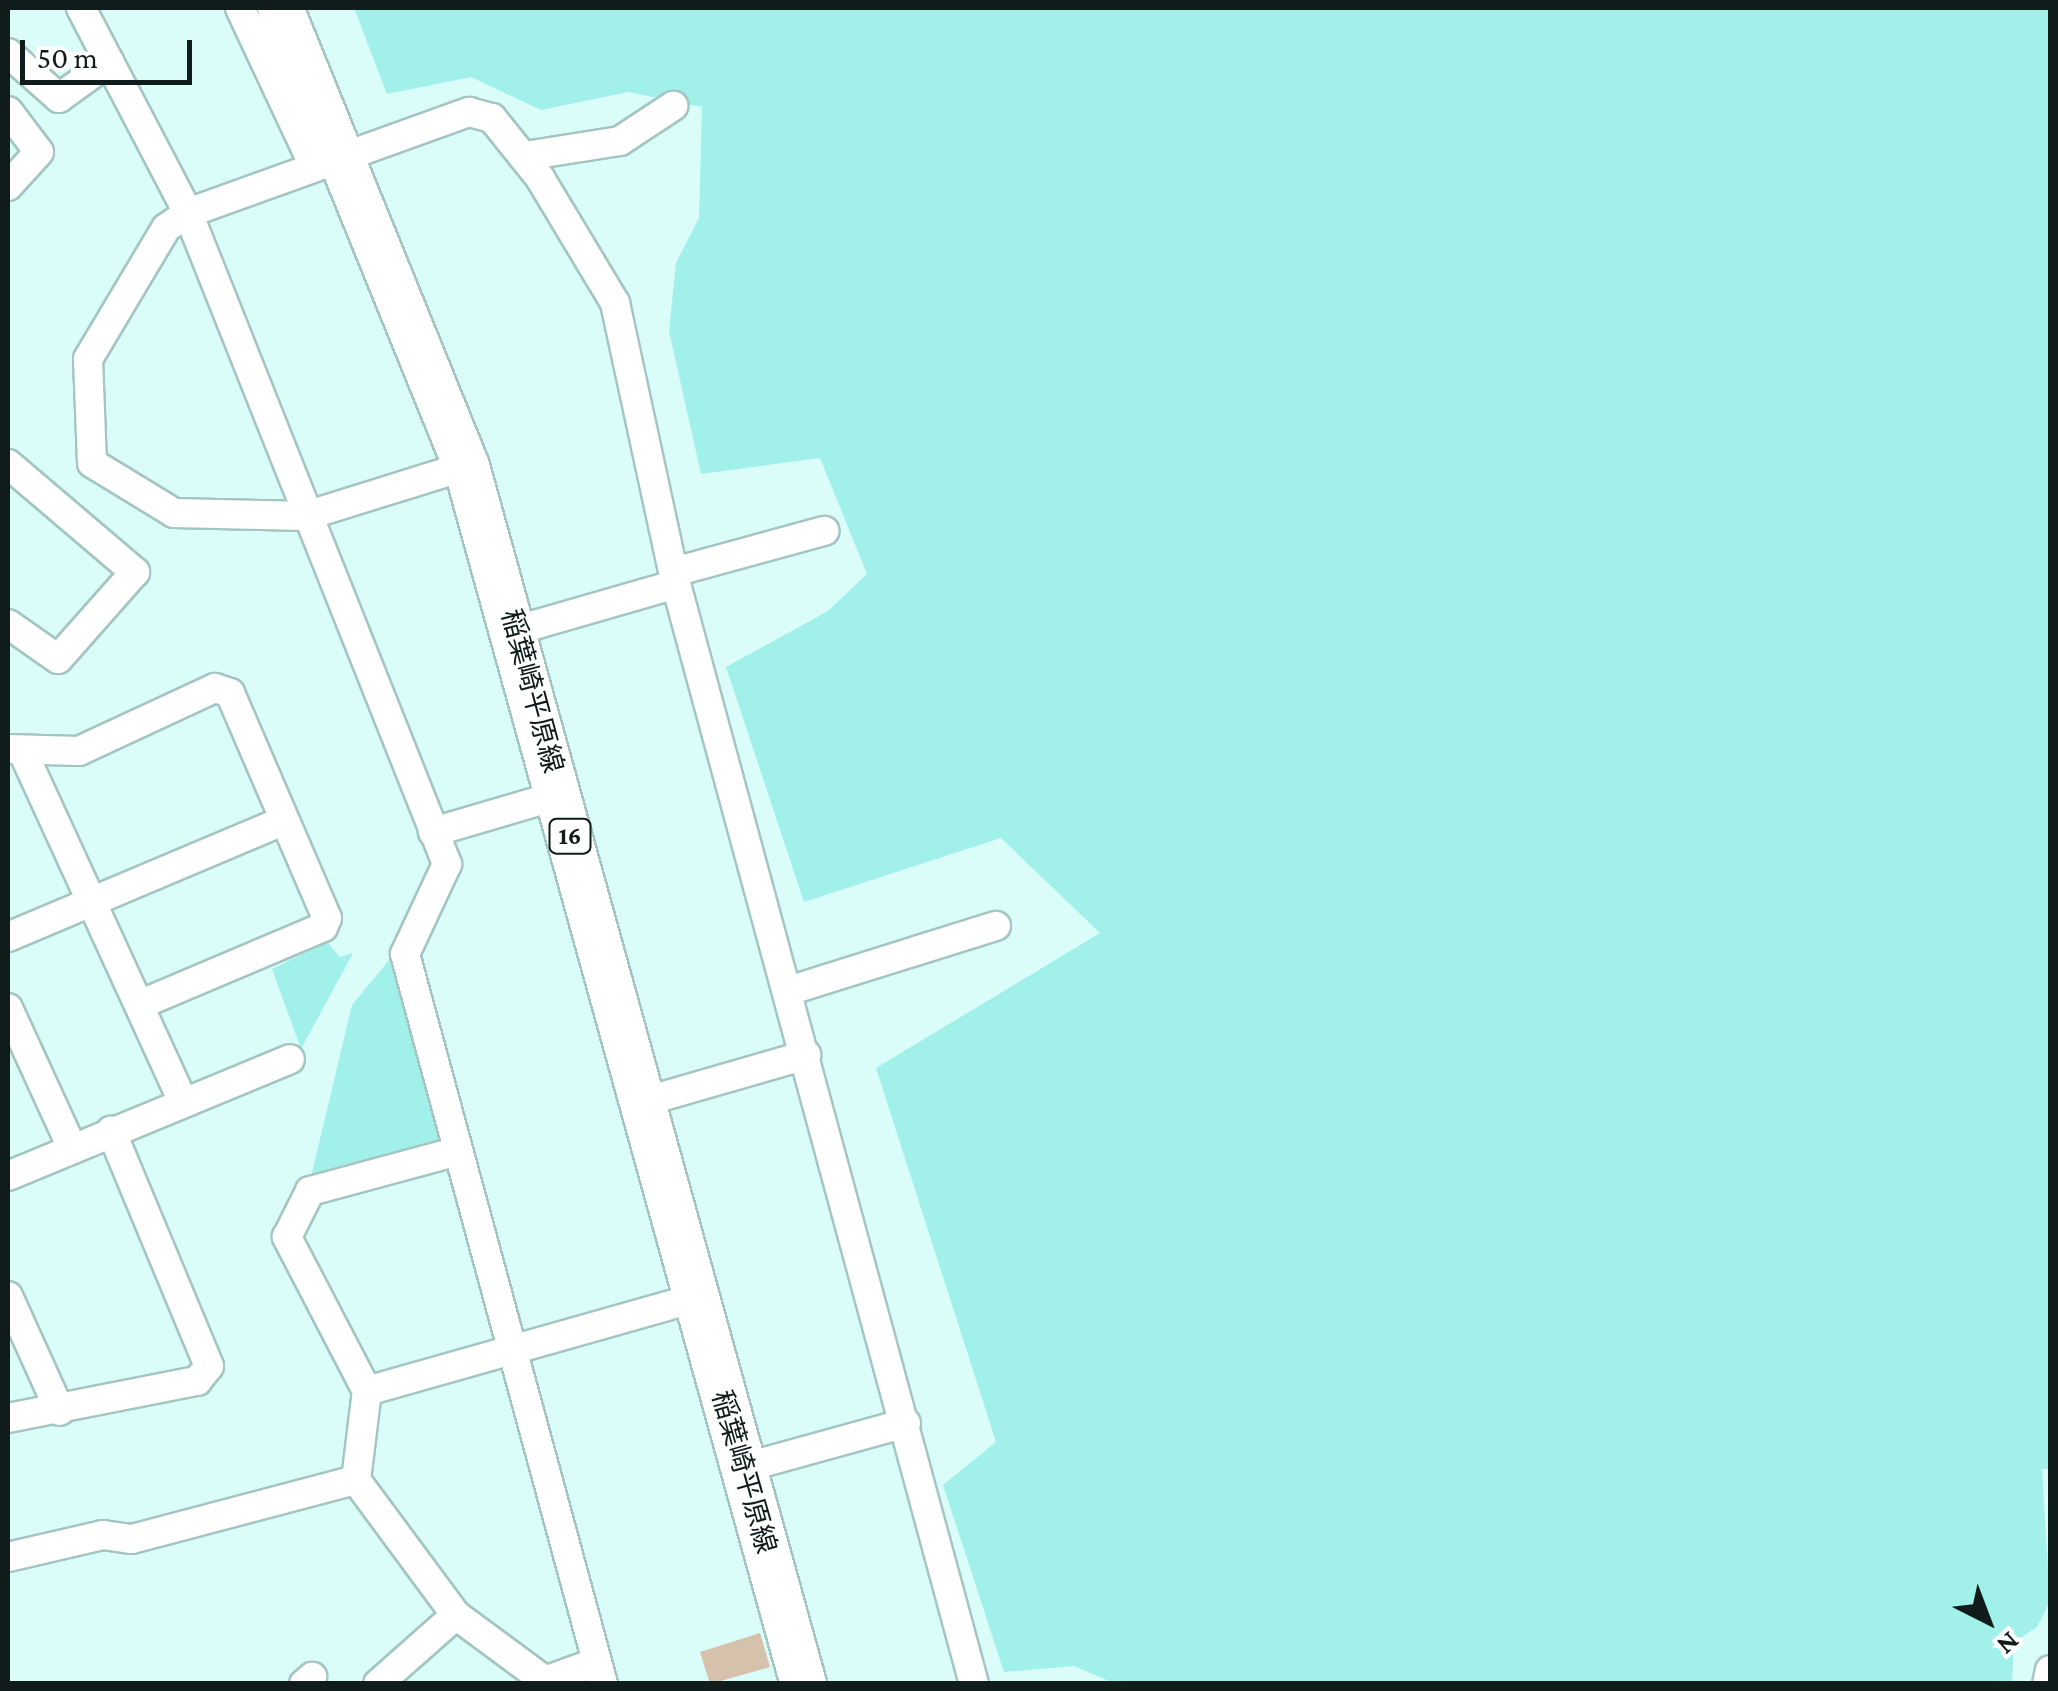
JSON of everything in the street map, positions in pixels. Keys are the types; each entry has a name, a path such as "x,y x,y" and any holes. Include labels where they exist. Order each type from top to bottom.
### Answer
{"main road":[{"name":"稲葉崎平原線","path":"280,8 328,161 466,466 517,630 803,1684"}],"street":[{"path":"81,8 188,213 305,516 447,864 405,954 600,1673 539,1681 456,1614 356,1480 366,1390 287,1237 310,1190 458,1151"},
{"path":"240,8 328,161"},
{"path":"8,53 60,98 109,62"},
{"path":"525,156 620,141 673,106"},
{"path":"8,111 39,152 8,186"},
{"path":"466,466 305,516 174,514 92,463 88,360 166,228 188,213 469,112 492,118 525,156 615,303 675,578 974,1684"},
{"path":"8,464 134,572 58,659 8,624"},
{"path":"517,630 824,531"},
{"path":"142,1004 323,927 230,693 215,688 79,750 14,749 92,900 184,1102"},
{"path":"433,832 560,795"},
{"path":"8,936 283,821"},
{"path":"788,991 996,926"},
{"path":"8,1008 72,1148"},
{"path":"643,1102 806,1055"},
{"path":"8,1176 290,1059"},
{"path":"8,1418 60,1411 197,1381 209,1366 111,1131"},
{"path":"8,1296 60,1411"},
{"path":"366,1390 696,1298"},
{"path":"743,1468 906,1422"},
{"path":"8,1557 104,1535 132,1539 356,1480"},
{"path":"378,1684 456,1614"},
{"path":"2047,1684 2050,1670"}],"shaded area":[{"path":"354,8 2050,8 2050,1469 2042,1469 2050,1601 2037,1627 2014,1642 2012,1683 1116,1684 1074,1666 1004,1672 943,1485 996,1442 876,1068 1100,933 1001,838 804,902 726,667 828,611 867,574 820,458 701,474 669,331 676,263 699,218 702,107 628,92 541,110 471,77 387,94"},
{"path":"327,942 340,957 353,953 301,1049 272,969"},
{"path":"390,959 439,1140 311,1177 352,1005"}],"building":[{"path":"760,1633 770,1667 710,1684 700,1652"}]}
